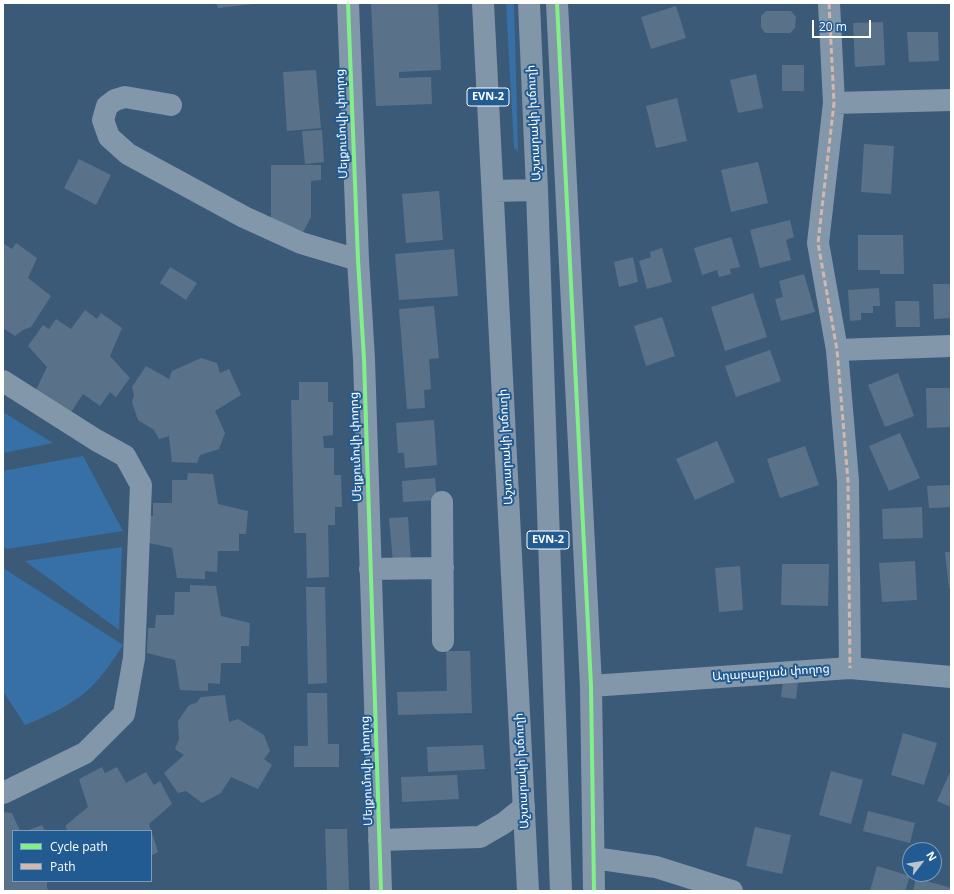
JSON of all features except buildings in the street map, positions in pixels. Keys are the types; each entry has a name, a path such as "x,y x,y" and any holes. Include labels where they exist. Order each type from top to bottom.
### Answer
{"main road":[{"name":"Աշտարակի խճուղի","path":"483,3 528,891"},
{"name":"Աշտարակի խճուղի","path":"528,3 537,190 561,891"},
{"path":"493,191 537,190"}],"street":[{"name":"Մելքումովի փողոց","path":"348,3 363,349 381,891"},
{"path":"557,3 590,686 594,891"},
{"path":"829,3 834,103 818,243 837,350 848,481 850,668"},
{"path":"171,105 126,96 115,100 107,106 103,120 109,137 128,154 237,214 301,243 358,260"},
{"path":"834,103 951,100"},
{"path":"837,350 951,346"},
{"path":"3,380 96,440 125,456 141,485 134,658 124,714 85,754 3,793"},
{"path":"442,502 443,640"},
{"path":"370,569 443,568"},
{"name":"Աղաբաբյան փողոց","path":"590,686 850,668 951,677"},
{"path":"379,840 480,837 504,823 524,807"},
{"path":"594,858 656,867 732,891"}],"shaded area":[{"path":"506,3 514,3 518,152 514,148"},
{"path":"3,412 53,443 3,453"},
{"path":"83,456 123,531 7,549 3,546 3,471"},
{"path":"122,547 119,630 25,561"},
{"path":"3,568 123,645 99,679 82,695 59,710 25,725 3,691"}],"marked path":[{"path":"829,3 834,103 818,243 837,350 848,481 850,668"}],"cycle path":[{"path":"348,3 358,260 364,359 381,891"},
{"path":"557,3 591,686 594,891"}]}
